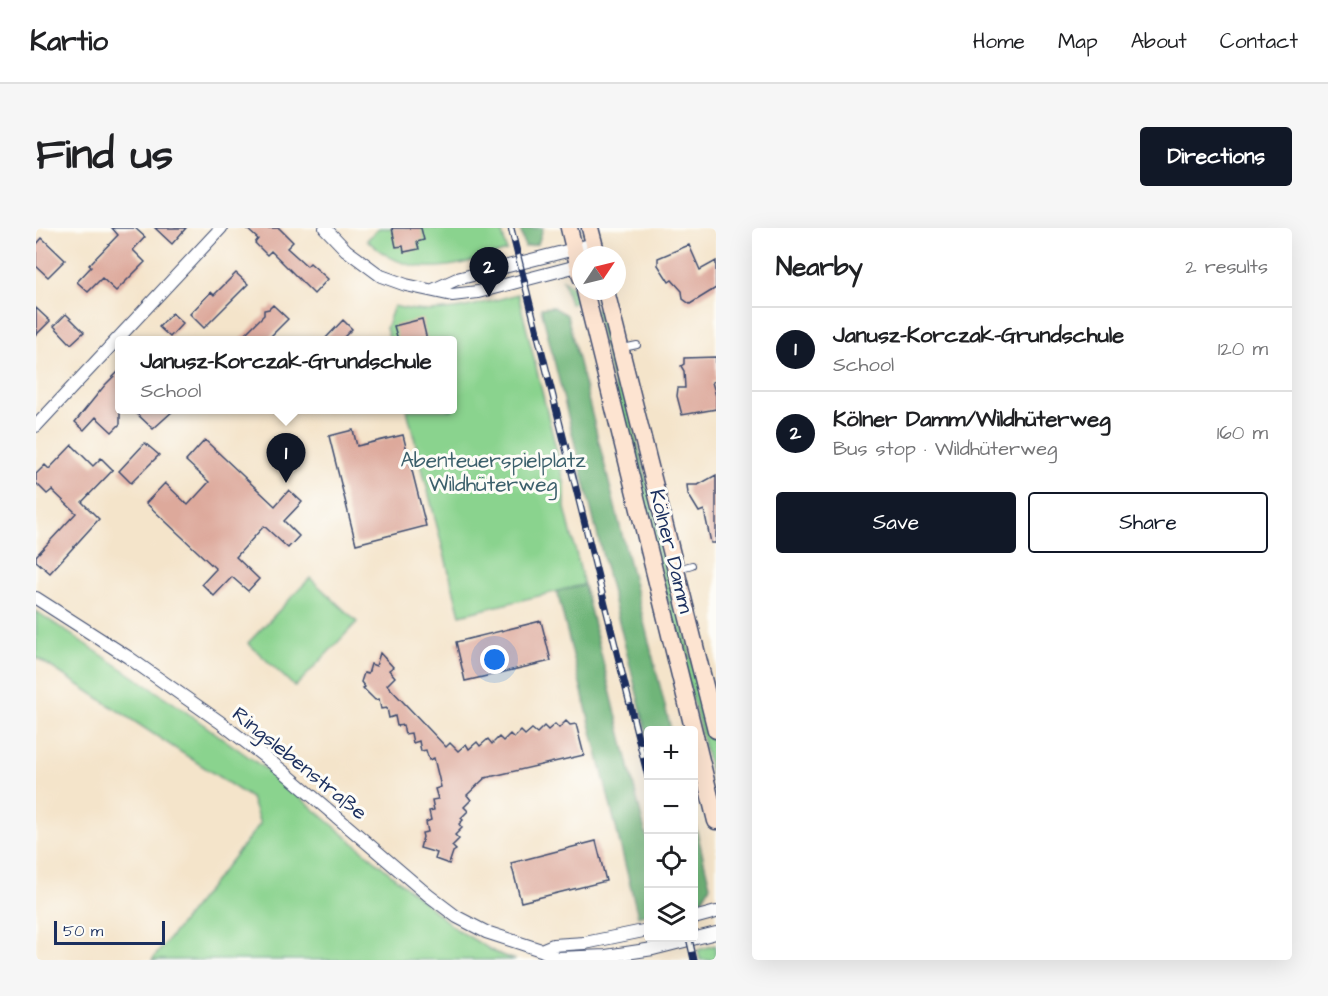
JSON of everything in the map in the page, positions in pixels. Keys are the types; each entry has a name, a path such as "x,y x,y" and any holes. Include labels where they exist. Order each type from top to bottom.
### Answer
{"street":[{"path":"120,336 220,228"},
{"path":"325,228 346,250 381,276 406,285 452,295 469,294 572,271"},
{"path":"569,228 573,246"},
{"path":"433,290 457,279 572,250"},
{"name":"Kölner Damm","path":"587,300 716,821"},
{"name":"Kölner Damm","path":"610,300 628,347 684,567 710,684 716,730"},
{"path":"36,426 115,341"},
{"name":"Ringslebenstraße","path":"36,598 128,657 220,722 284,772 401,872 452,912 486,932 541,950 557,958 606,956 653,949 716,933"},
{"path":"698,917 716,912"},
{"name":"Ringslebenstraße","path":"541,950 553,945 585,943 644,931"}],"green space":[{"path":"379,228 501,228 507,251 452,265 417,266 400,262 367,240"},
{"path":"520,228 543,228 538,244 525,247"},
{"path":"563,280 572,287 572,300 580,301 570,304"},
{"name":"Abenteuerspielplatz Wildhüterweg","path":"518,294 565,485 565,508 584,585 460,615 408,414 457,414 457,336 389,336 386,328 394,306 426,311 472,306"},
{"path":"553,307 567,315 670,726 645,726 541,308"},
{"path":"603,307 716,757 716,793 595,309"},
{"path":"310,578 357,622 295,687 248,643"},
{"path":"584,585 644,827 644,914 638,916 557,591"},
{"path":"36,611 175,704 271,773 456,929 496,953 515,960 152,960 260,824 251,798 36,657"},
{"path":"698,836 710,886 702,900 698,901"},
{"path":"715,945 716,960 700,960 698,950"}],"building":[{"path":"112,228 135,228 145,237 133,250 145,262 116,291 102,278 88,292 77,282 91,267 89,265 118,235"},
{"path":"155,228 186,228 172,244"},
{"path":"246,228 279,228 293,242 287,248 307,266 310,263 328,279 314,294 271,251 267,255 255,243 258,239"},
{"path":"392,228 421,228 424,240 417,242 419,249 404,252 403,246 396,247"},
{"path":"42,238 65,260 48,277 36,266 36,245"},
{"path":"689,245 700,270 716,261 716,288 690,304 683,299 682,291 672,280 669,282 658,265 658,258"},
{"path":"236,273 248,284 204,328 190,314 211,292 214,295"},
{"path":"273,305 288,319 271,336 243,336 264,315 264,310"},
{"path":"36,308 50,321 36,335"},
{"path":"172,313 183,323 171,336 159,327"},
{"path":"66,314 84,332 71,344 54,326"},
{"path":"422,319 426,336 397,336 394,326"},
{"path":"343,320 352,329 345,336 328,336"},
{"path":"716,357 716,381 712,382 716,396 716,409 682,415 677,396 678,388 685,388 684,371 681,366 684,364 684,358"},
{"path":"115,375 115,414 120,414 120,424 112,432 96,417 84,430 75,422"},
{"path":"137,414 170,414 153,429"},
{"path":"353,430 357,446 403,435 426,526 356,544 329,436"},
{"path":"205,440 275,506 289,490 302,502 284,521 299,536 288,548 264,526 236,557 259,579 248,591 232,577 214,596 202,584 216,569 146,503 165,483 188,505 209,482 186,461"},
{"path":"145,443 159,455 131,483 119,471"},
{"path":"72,445 93,466 101,458 113,470 82,502 99,519 50,573 36,561 36,556 76,513 52,490 47,494 36,483 36,474 45,465 49,469"},
{"path":"716,475 716,543 711,543 704,510 699,512 688,494 687,485 698,485"},
{"path":"541,621 551,661 465,681 456,642"},
{"path":"380,653 393,667 389,670 395,677 387,685 446,747 450,743 458,751 466,744 469,749 477,742 480,746 488,739 492,744 499,737 503,741 510,734 514,738 521,731 525,735 532,729 537,733 544,726 548,730 555,724 559,728 566,721 570,725 576,724 584,755 485,778 467,795 471,800 464,807 468,811 461,818 463,820 459,824 462,828 455,835 459,839 452,846 456,850 449,864 435,859 437,853 420,848 422,833 428,832 426,822 431,820 429,811 434,810 432,800 438,799 435,789 441,787 434,758 429,760 426,750 421,751 419,741 413,743 411,733 405,734 403,725 397,726 395,716 389,718 387,708 381,709 379,699 375,700 363,688 365,687 361,682 364,673 368,674 371,664 376,666"},
{"path":"596,841 606,881 521,902 511,863"}],"railway":[{"path":"511,228 644,761"},
{"path":"690,942 694,960"}],"place":[{"name":"Kölner Damm/Wildhüterweg","path":"489,297"},
{"name":"Janusz-Korczak-Grundschule","path":"286,483"}]}
